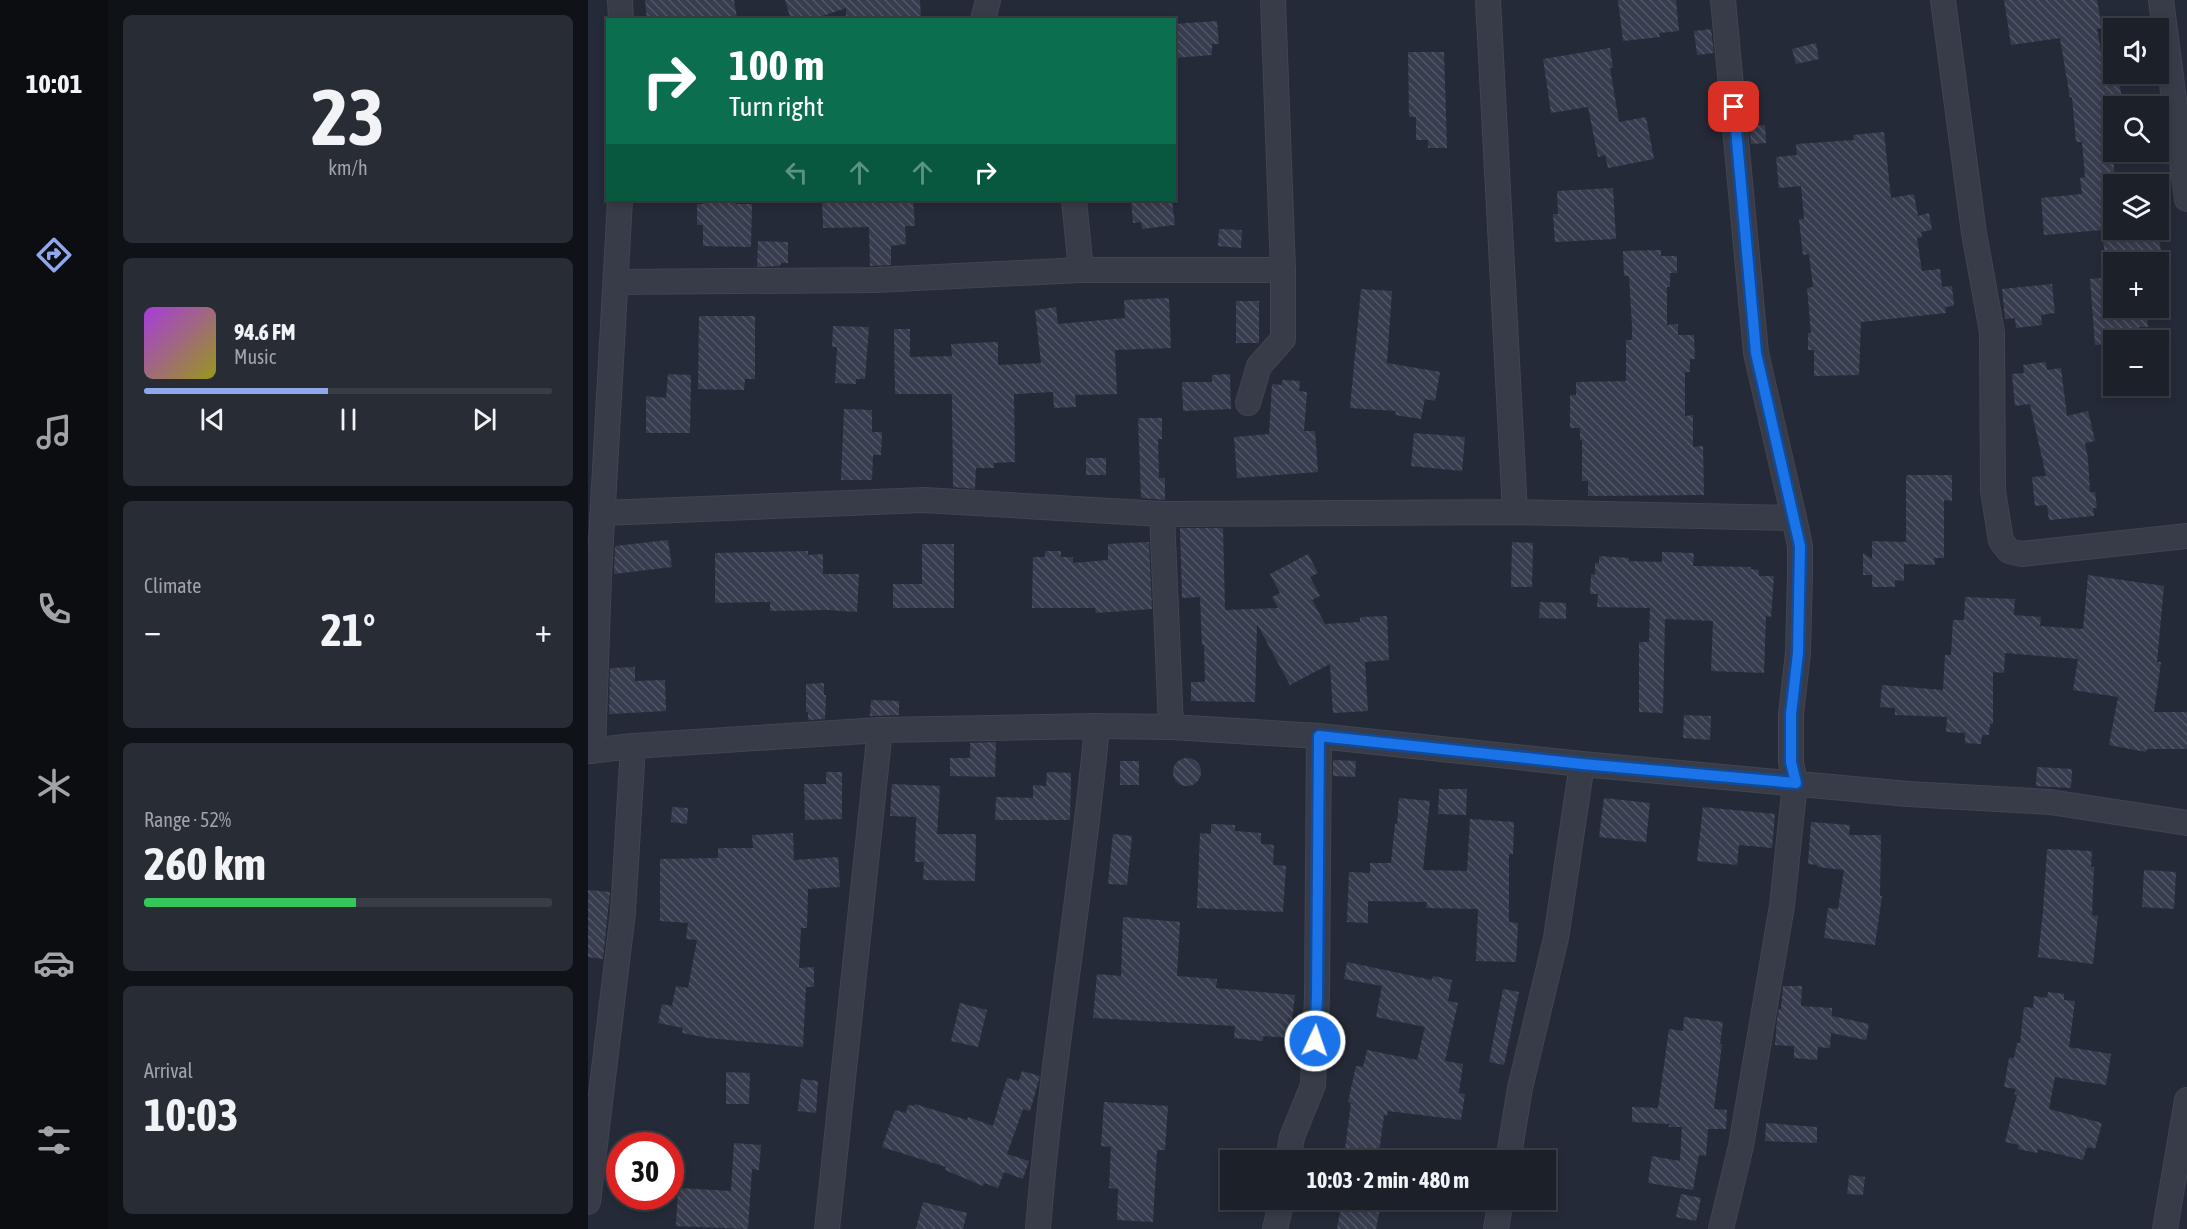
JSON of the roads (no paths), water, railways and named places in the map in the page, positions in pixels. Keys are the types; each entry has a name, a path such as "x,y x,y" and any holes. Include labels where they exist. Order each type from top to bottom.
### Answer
{"street":[{"path":"620,0 621,18"},
{"path":"984,18 988,0"},
{"path":"1248,403 1259,366 1283,339 1283,270 1273,0"},
{"path":"1488,0 1515,512"},
{"path":"1721,1229 1741,1146 1782,906 1796,783 1791,762 1791,714 1798,653 1800,546 1756,353 1723,0"},
{"path":"1943,0 1974,233 1992,332 1993,491 2001,541 2009,551 2021,554 2187,536"},
{"path":"2161,0 2187,199"},
{"path":"620,201 591,751 633,746 879,730 1171,727 1319,736 1582,764 1908,794 2050,802 2187,823"},
{"path":"1074,201 1081,270"},
{"path":"616,282 876,280 1081,270 1283,270"},
{"path":"603,513 924,500 1162,514 1515,512 1794,518"},
{"path":"1162,514 1171,727"},
{"path":"1038,1229 1043,1163 1088,820 1097,726"},
{"path":"827,1229 879,730"},
{"path":"1290,1150 1292,1137 1313,1085 1317,996 1319,736"},
{"path":"588,1202 623,912 633,746"},
{"path":"1510,1150 1520,1088 1556,938 1582,764"},
{"path":"2165,1229 2187,1100"},
{"path":"1275,1229 1280,1210"},
{"path":"1496,1229 1499,1210"}]}
